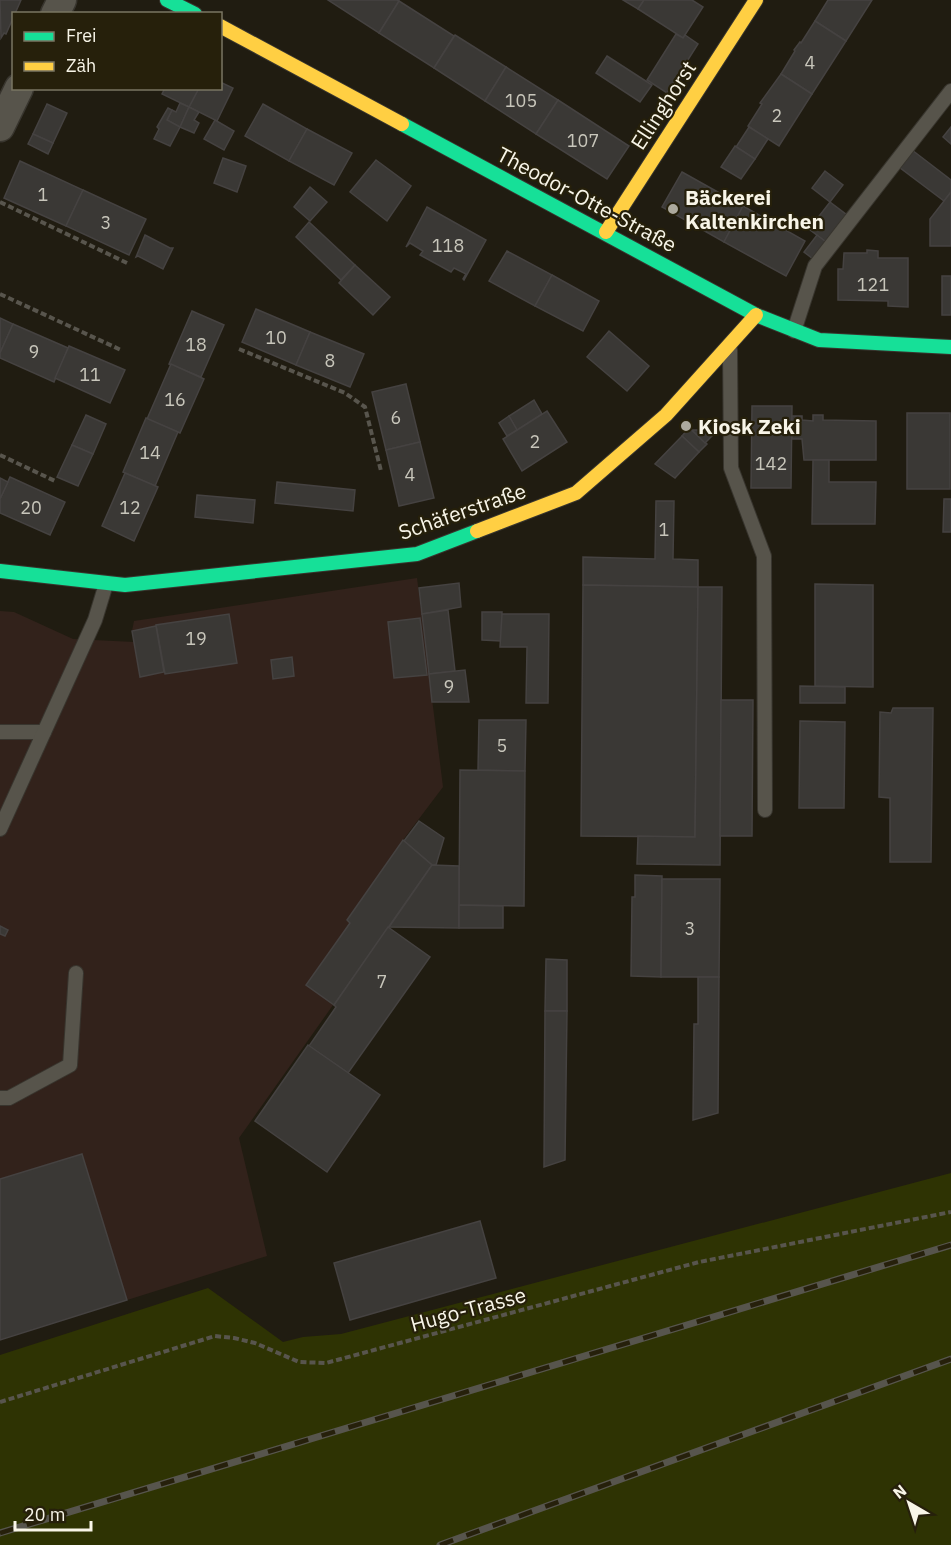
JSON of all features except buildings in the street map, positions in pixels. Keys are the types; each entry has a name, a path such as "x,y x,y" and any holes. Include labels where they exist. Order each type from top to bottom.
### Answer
{"street":[{"path":"167,0 191,12"},
{"name":"Ellinghorst","path":"606,232 756,0"},
{"name":"Theodor-Otte-Straße","path":"222,27 606,232 756,315 819,340 951,347"},
{"path":"1,124 18,90"},
{"name":"Schäferstraße","path":"0,571 125,585 417,554 576,493 666,415 756,315"}],"lane":[{"path":"794,331 815,266 951,91"},
{"path":"730,344 731,468 764,556 765,810"},
{"path":"0,829 95,620 106,583"},
{"path":"0,732 44,732"},
{"path":"0,1098 9,1098 70,1065 76,973"}],"path":[{"path":"0,202 127,263"},
{"path":"0,294 121,350"},
{"path":"239,349 345,393 365,407 381,471"},
{"path":"0,455 55,481"},
{"name":"Hugo-Trasse","path":"0,1402 215,1336 255,1343 299,1362 326,1363 699,1262 951,1212"}],"shaded area":[{"path":"417,578 443,787 403,840 432,865 239,1138 267,1256 0,1340 0,611 14,612 73,639 134,642 132,631 134,621"}],"green space":[{"path":"951,1173 951,1545 0,1545 0,1355 208,1288 283,1342 303,1337 341,1334"}],"railway":[{"path":"0,1533 951,1245"},
{"path":"440,1545 951,1359"}],"traffic: fast":[{"path":"167,0 191,12"},
{"path":"402,124 756,315 819,340 951,347"},
{"path":"0,571 125,585 417,554 477,531"}],"traffic: slow":[{"path":"606,232 756,0"},
{"path":"222,27 402,124"},
{"path":"477,531 576,493 666,415 756,315"}],"place":[{"name":"Bäckerei Kaltenkirchen","path":"673,209"},
{"name":"Kiosk Zeki","path":"686,426"}]}
